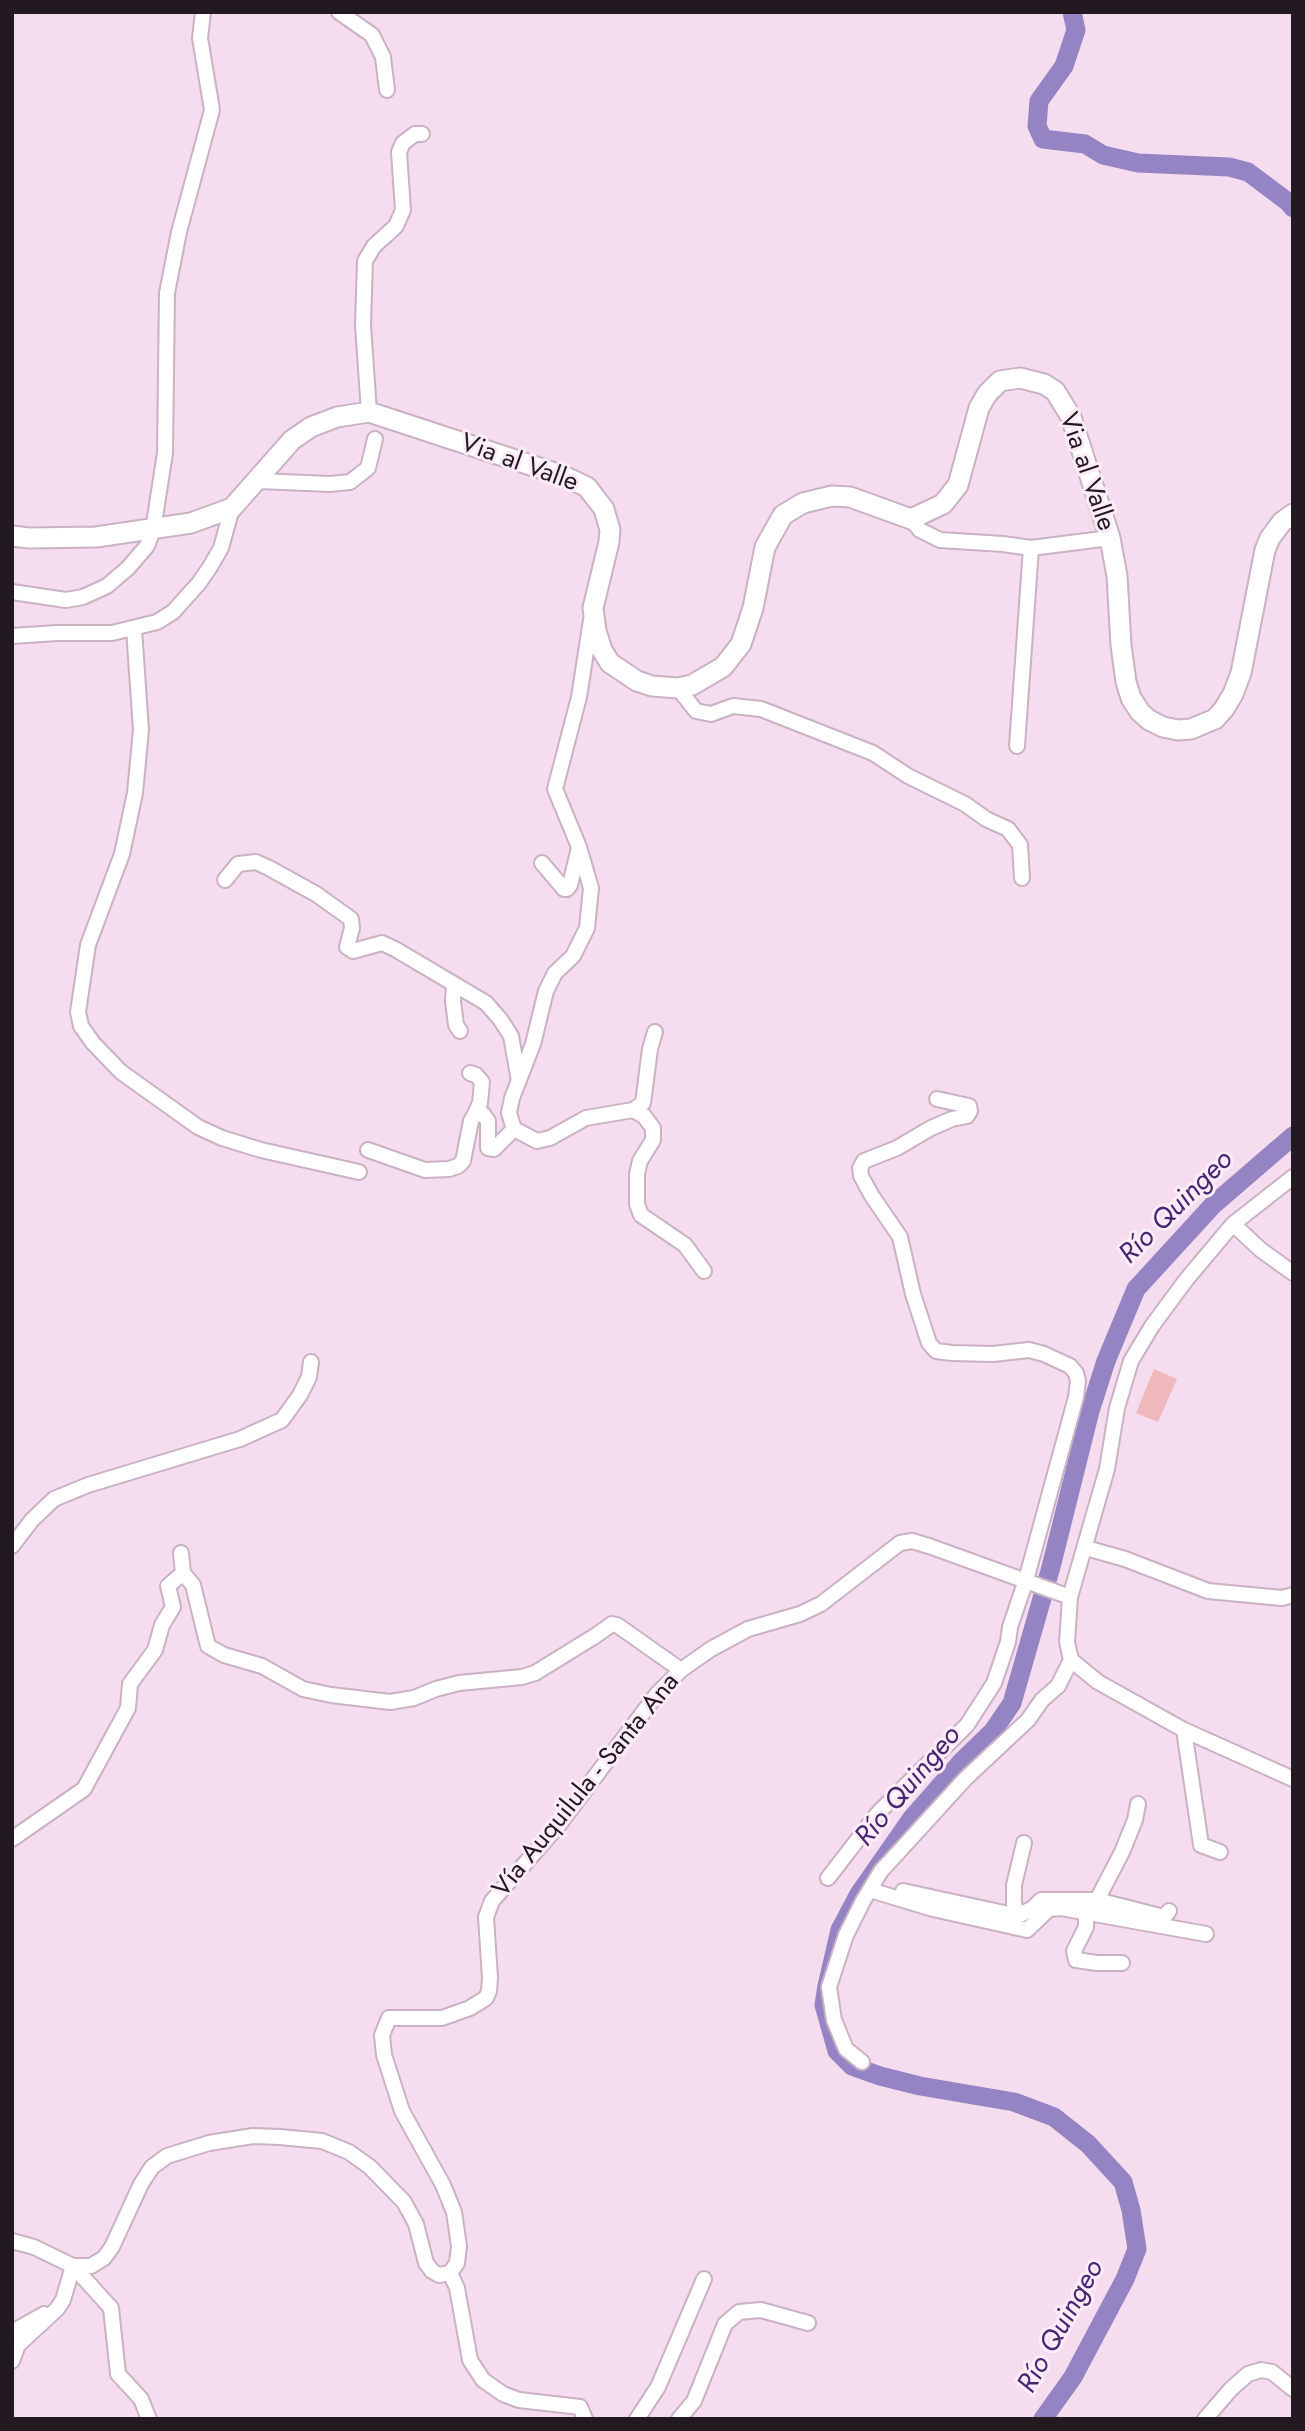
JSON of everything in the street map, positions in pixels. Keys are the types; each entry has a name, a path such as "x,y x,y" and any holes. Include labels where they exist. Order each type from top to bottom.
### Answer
{"main road":[{"name":"Via al Valle","path":"911,519 943,504 952,495 963,471 979,408 987,394 1000,381 1020,378 1044,384 1055,391 1070,417 1110,538 1117,576 1121,645 1131,698 1140,712 1156,724 1178,730 1191,729 1215,719 1233,694 1241,673 1265,550 1282,522 1293,514"},
{"name":"Via al Valle","path":"12,536 96,537 191,523 232,508 292,440 311,427 337,417 369,412 564,476 587,487 604,509 610,530 593,608 596,631 610,663 637,681 652,686 678,688"},
{"path":"678,688 692,685 723,667 741,644 753,608 765,547 783,515 792,508 818,498 850,497 911,519"}],"street":[{"path":"12,592 66,600 83,597 107,586 128,568 147,546 153,530 164,453 167,293 179,232 212,110 200,38 203,12"},
{"path":"339,12 372,35 383,57 387,90"},
{"path":"369,412 363,325 365,261 374,246 396,226 403,210 399,152 403,143 415,134 422,134"},
{"path":"258,481 330,484 350,482 368,468 375,439"},
{"path":"12,636 57,632 112,634 157,622 173,611 199,583 221,548 232,508"},
{"path":"911,519 920,530 940,540 1031,548 1110,538"},
{"path":"1017,746 1031,548"},
{"path":"593,608 579,697 555,789 579,847 591,888 587,928 573,956 555,974 546,991 533,1045 512,1098 509,1113 514,1129 537,1141 550,1138 586,1118 633,1110 643,1103 654,1032"},
{"path":"134,629 141,730 135,793 122,854 88,945 78,1012 81,1026 121,1072 198,1127 222,1138 261,1150 359,1171"},
{"path":"678,688 696,710 711,714 733,706 761,709 873,753 908,776 1008,829 1020,845 1022,878"},
{"path":"542,863 564,889 567,888 579,847"},
{"path":"225,880 238,864 256,862 269,867 316,894 351,919 352,928 347,947 353,951 382,943 486,1003 500,1018 510,1036 519,1083"},
{"path":"454,985 456,1025 460,1031"},
{"path":"368,1150 425,1170 458,1166 463,1161 482,1082 470,1073"},
{"path":"828,1878 879,1812 967,1725 994,1683 1008,1642 1010,1627 1029,1581 1076,1397 1078,1381 1070,1366 1029,1350 993,1354 936,1351 929,1343 900,1237 861,1176 860,1168 864,1161 897,1148 931,1128 967,1116 970,1111 969,1106 937,1099"},
{"path":"633,1110 644,1116 653,1128 653,1140 640,1161 637,1174 637,1204 641,1215 685,1245 704,1271"},
{"path":"475,1114 483,1114 488,1121 488,1148 494,1149 514,1129"},
{"path":"1293,1177 1233,1224 1186,1280 1152,1326 1131,1361 1117,1408 1107,1469 1086,1548 1065,1595 1066,1642 1071,1660 1098,1682 1184,1730 1293,1779"},
{"path":"1233,1224 1261,1250 1293,1273"},
{"path":"12,1546 32,1520 54,1499 88,1485 240,1439 282,1420 309,1377 311,1362"},
{"name":"Vía Auquilula - Santa Ana","path":"450,2273 457,2263 459,2246 454,2212 443,2185 402,2111 384,2055 382,2035 389,2018 442,2018 470,2008 486,1998 490,1978 486,1917 492,1901 558,1826 657,1694 681,1670 711,1649 748,1629 800,1615 821,1604 900,1543 912,1541 929,1546 1065,1595"},
{"path":"1086,1548 1125,1559 1208,1591 1282,1598 1293,1595"},
{"path":"181,1553 183,1573 193,1585 208,1646 224,1655 262,1666 303,1689 390,1702 414,1698 458,1683 522,1676 535,1673 611,1624 617,1625 681,1670"},
{"path":"12,1839 84,1788 128,1708 130,1684 155,1650 162,1625 173,1607 168,1586 183,1573"},
{"path":"862,2062 846,2049 834,2020 829,1987 846,1935 872,1886 966,1778 1028,1720 1041,1700 1058,1686 1071,1660"},
{"path":"1184,1730 1201,1845 1220,1852"},
{"path":"1097,1900 1122,1852 1135,1821 1138,1804"},
{"path":"1018,1916 1014,1904 1014,1885 1016,1866 1024,1843"},
{"path":"872,1886 933,1909 1027,1930 1049,1909 1061,1908 1206,1934"},
{"path":"872,1886 1018,1916 1041,1900 1097,1900 1164,1917 1169,1911"},
{"path":"1086,1912 1086,1927 1074,1951 1076,1960 1122,1963"},
{"path":"73,2266 91,2266 104,2258 112,2248 152,2167 167,2156 209,2143 253,2136 322,2141 349,2152 370,2167 404,2202 416,2224 426,2263 439,2275 450,2273 457,2288 470,2360 482,2380 503,2394 519,2400 580,2407 585,2419"},
{"path":"12,2241 34,2247 73,2266 111,2308 118,2374 141,2399 149,2419"},
{"path":"12,2361 18,2345 57,2309 63,2300 73,2266"},
{"path":"637,2419 658,2387 704,2278"},
{"path":"12,2332 52,2309 57,2309"},
{"path":"679,2419 695,2401 725,2324 739,2312 761,2310 808,2323"},
{"path":"1205,2419 1248,2374 1261,2370 1272,2372 1293,2389"}],"shaded area":[{"path":"1154,1369 1177,1379 1158,1422 1136,1413"}],"waterway":[{"name":"Río Quingeo","path":"1072,12 1076,30 1064,66 1039,101 1037,126 1043,139 1085,144 1103,155 1138,163 1229,167 1248,172 1293,208"},
{"name":"Río Quingeo","path":"1043,2419 1073,2377 1125,2279 1137,2249 1131,2210 1123,2182 1088,2144 1054,2117 1014,2102 920,2086 852,2066 837,2051 824,2005 827,1986 840,1930 859,1894 912,1818 962,1761 993,1731 1012,1703 1051,1567 1090,1411 1106,1361 1136,1289 1213,1205 1293,1136"}]}
